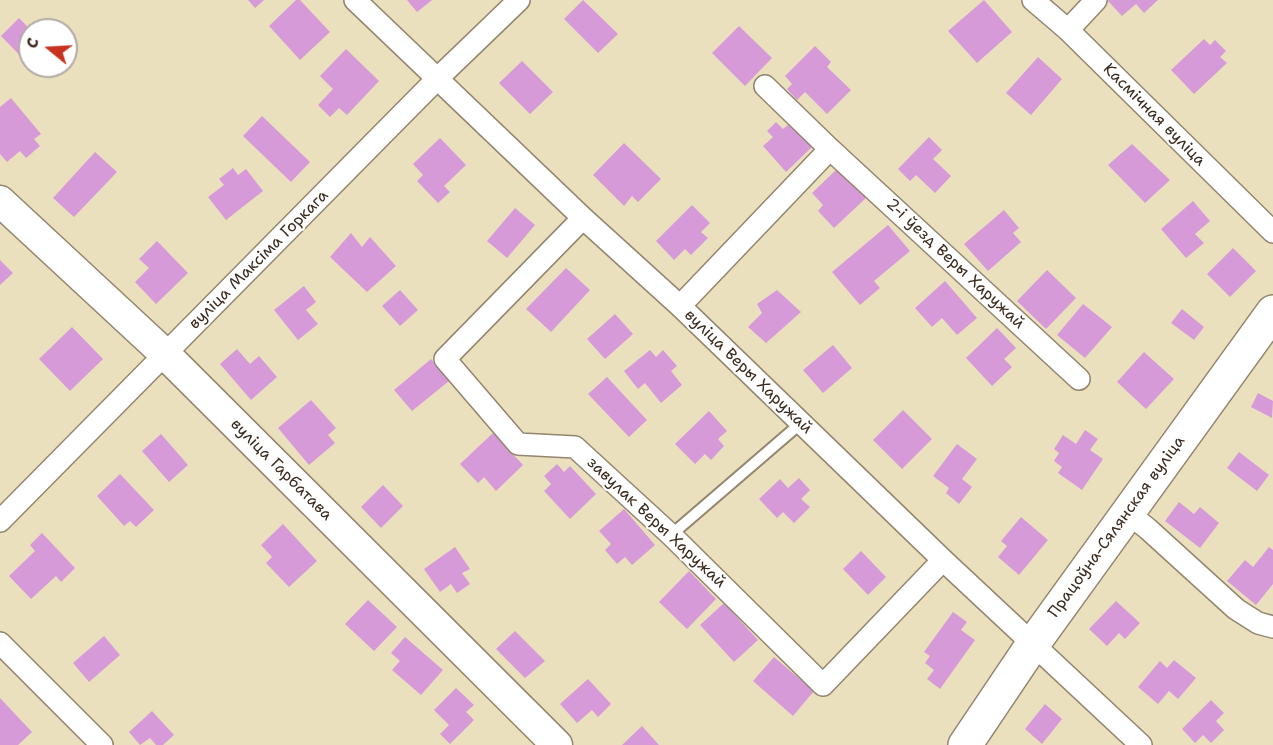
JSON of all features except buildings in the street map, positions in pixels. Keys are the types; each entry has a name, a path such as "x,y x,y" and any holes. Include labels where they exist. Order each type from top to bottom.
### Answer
{"main road":[{"name":"вуліца Гарбатава","path":"0,201 166,355 557,745"},
{"name":"Працоўна-Сялянская вуліца","path":"965,745 1033,644 1273,312"}],"street":[{"name":"вуліца Веры Харужай","path":"355,0 583,218 680,306 943,560 1141,745"},
{"name":"вуліца Максіма Горкага","path":"0,521 438,78 519,0"},
{"name":"Касмічная вуліца","path":"1034,0 1068,30 1273,232"},
{"path":"1068,30 1096,0"},
{"name":"2-і ўезд Веры Харужай","path":"765,86 830,149 1080,379"},
{"path":"680,306 830,149"},
{"name":"завулак Веры Харужай","path":"583,218 445,359 518,444 575,447 671,535 823,685 943,560"},
{"path":"1127,512 1149,529 1236,609 1258,623 1273,627"},
{"path":"0,643 102,745"}],"lane":[{"path":"671,535 801,423"}]}
